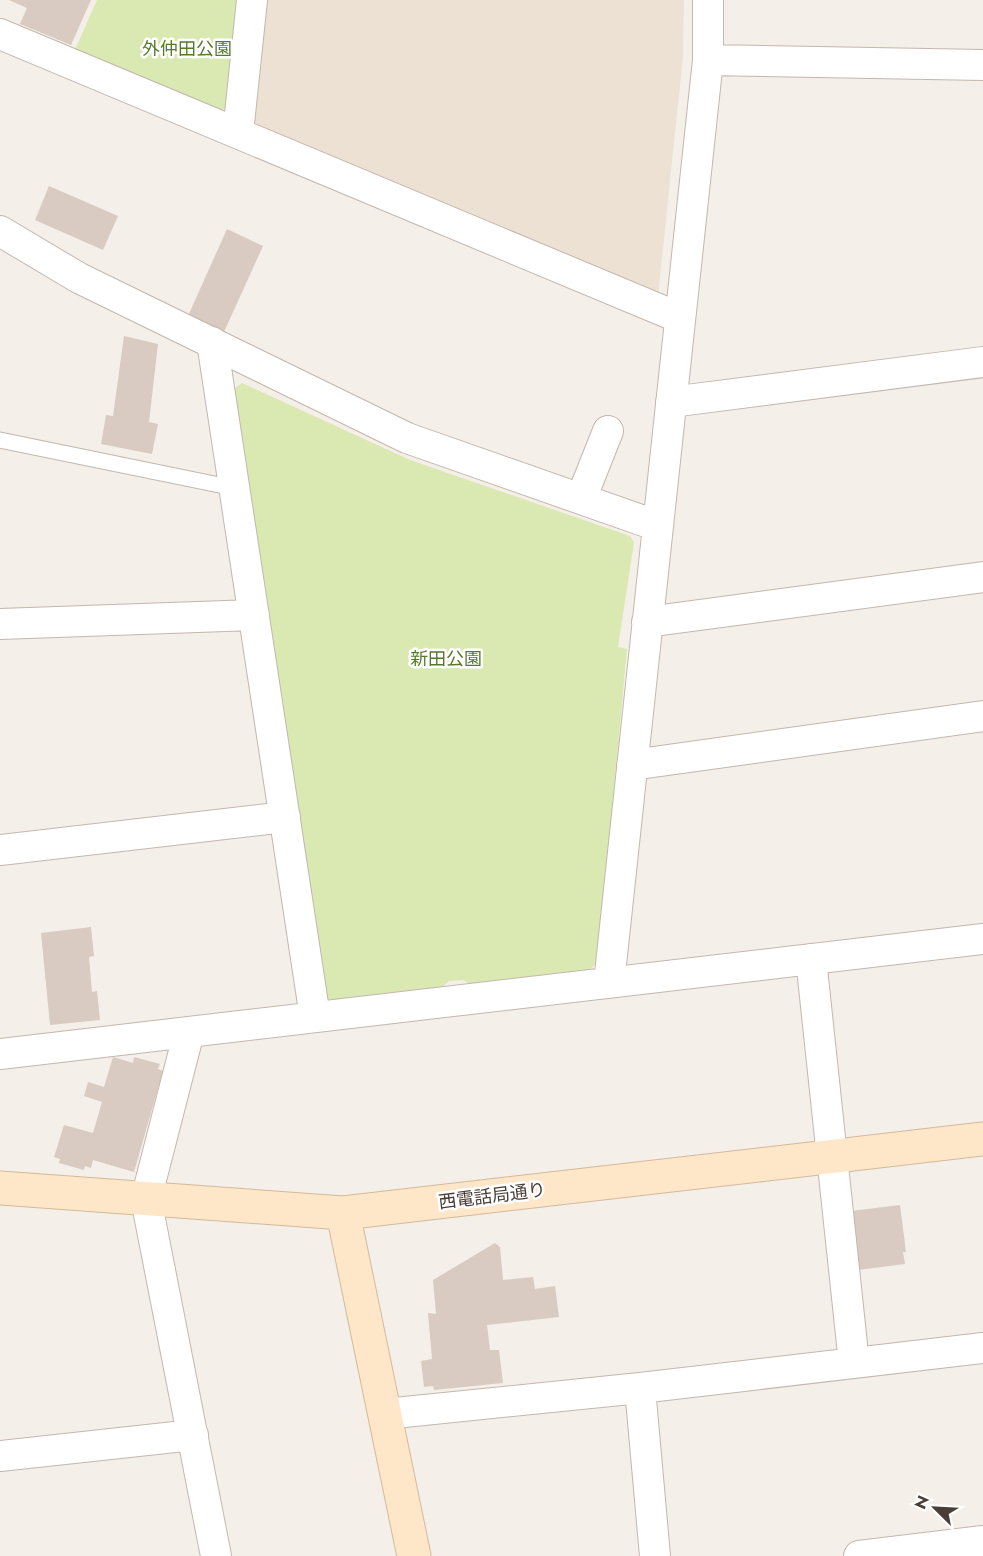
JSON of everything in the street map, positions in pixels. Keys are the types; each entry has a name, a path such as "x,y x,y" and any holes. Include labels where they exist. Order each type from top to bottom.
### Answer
{"street":[{"path":"238,133 252,0"},
{"path":"609,982 708,60 708,0"},
{"path":"0,34 680,318"},
{"path":"708,60 983,65"},
{"path":"0,231 79,278 407,438 658,526"},
{"path":"212,342 315,1017"},
{"path":"671,402 983,362"},
{"path":"581,499 608,431"},
{"path":"647,622 983,577"},
{"path":"0,624 254,615"},
{"path":"632,765 983,716"},
{"path":"0,850 285,817"},
{"path":"0,1054 983,939"},
{"path":"811,959 854,1363"},
{"path":"189,1032 146,1199 216,1556"},
{"name":"西電話局通り","path":"0,1188 343,1213 983,1139"},
{"path":"343,1213 414,1556"},
{"path":"385,1414 639,1388 983,1348"},
{"path":"639,1388 655,1556"},
{"path":"0,1456 192,1435"},
{"path":"859,1556 983,1541"}],"lane":[{"path":"0,440 234,488"}],"shaded area":[{"path":"262,0 684,0 683,56 658,296 259,127 250,115"}],"green space":[{"name":"外仲田公園","path":"97,0 240,0 230,105 216,114 74,52"},
{"name":"新田公園","path":"242,383 410,460 630,536 634,542 618,647 627,649 598,962 588,971 474,986 463,980 449,981 439,990 332,1000 323,996 231,391"}],"building":[{"path":"9,0 91,0 71,45 20,24 27,8"},
{"path":"49,186 118,216 103,250 35,220"},
{"path":"227,229 263,246 224,332 188,316"},
{"path":"124,336 158,344 149,422 158,424 152,454 101,444 106,415 113,416"},
{"path":"91,927 94,956 89,957 92,992 97,991 100,1020 50,1025 41,933"},
{"path":"113,1057 133,1063 134,1057 160,1064 158,1069 163,1071 134,1172 93,1160 91,1168 85,1166 84,1170 59,1163 60,1159 54,1157 64,1125 93,1133 102,1102 84,1096 88,1082 104,1087"},
{"path":"900,1205 906,1252 903,1252 905,1264 858,1270 851,1211"},
{"path":"495,1243 500,1247 503,1280 533,1277 535,1289 555,1286 559,1317 487,1325 490,1350 499,1350 503,1383 434,1390 433,1386 424,1387 421,1361 432,1359 428,1313 436,1314 433,1280"}]}
